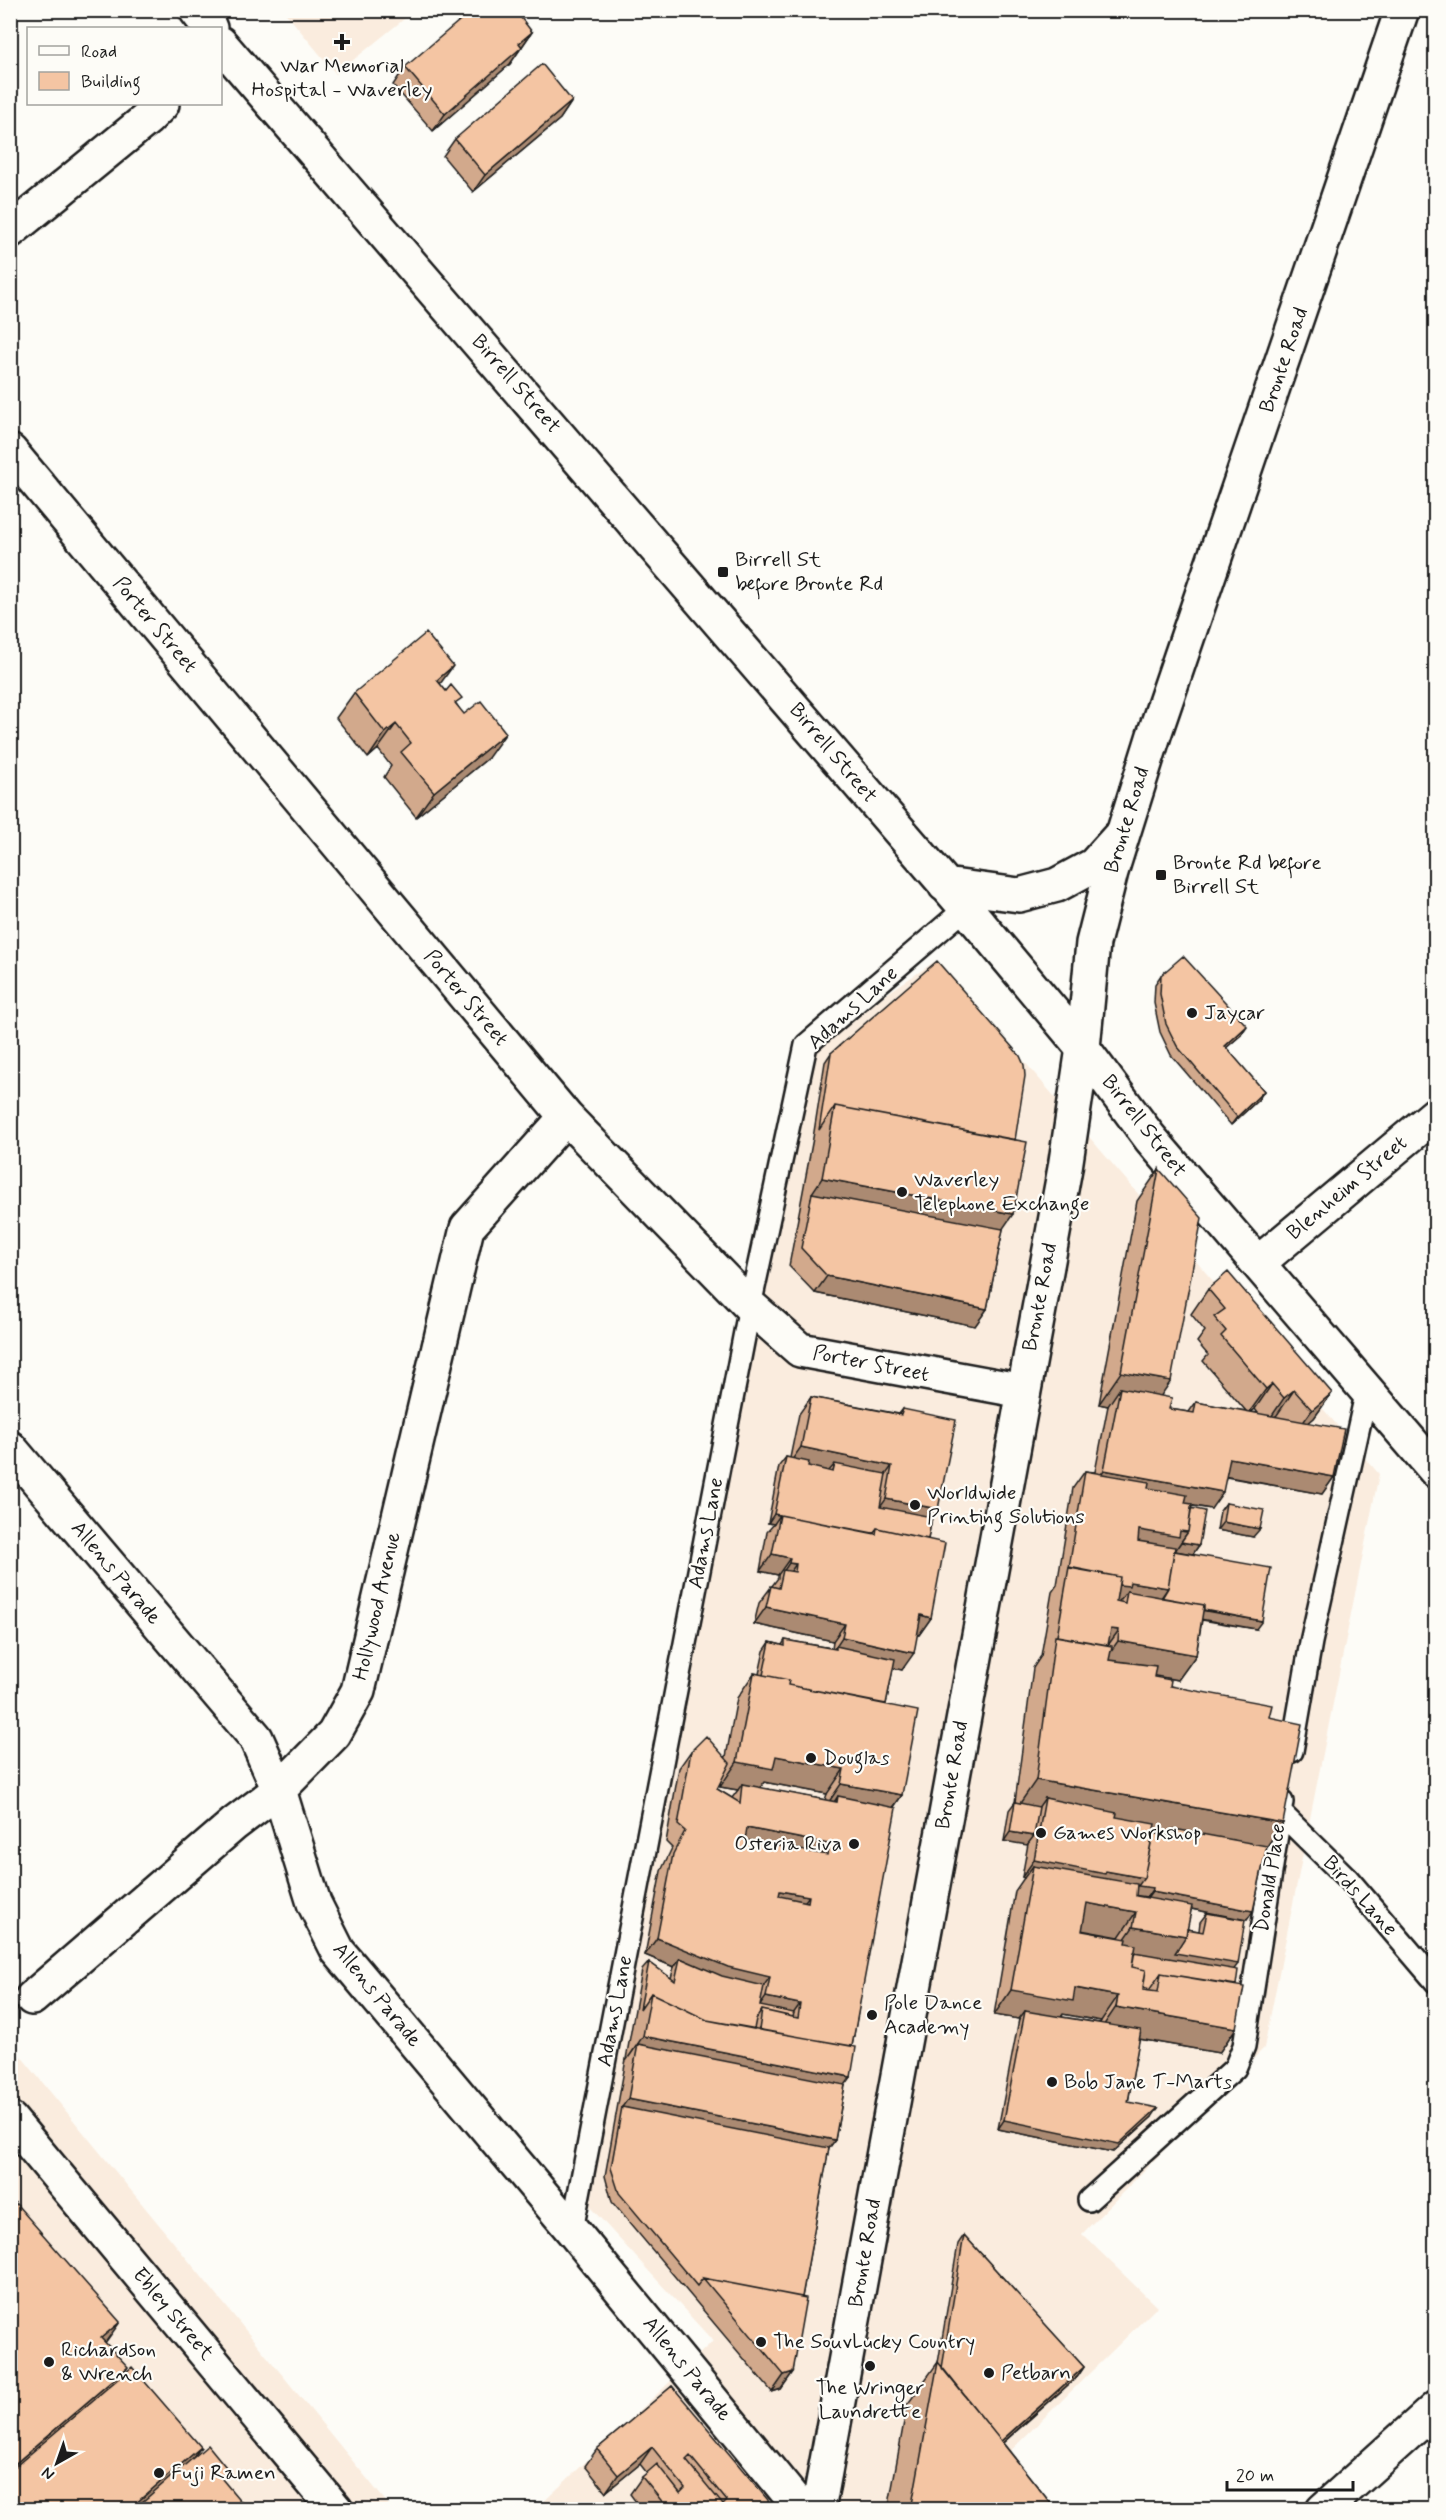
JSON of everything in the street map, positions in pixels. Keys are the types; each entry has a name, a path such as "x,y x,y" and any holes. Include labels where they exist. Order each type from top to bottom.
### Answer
{"street":[{"path":"196,10 209,27"},
{"name":"Bronte Road","path":"818,2510 1065,1168 1083,1048 1093,943 1111,872 1154,735 1402,10"},
{"name":"Birrell Street","path":"222,45 710,608 1083,1048 1150,1138 1436,1471"},
{"path":"10,231 161,105"},
{"name":"Porter Street","path":"10,451 566,1117 750,1306 800,1350 1023,1391"},
{"path":"956,897 1019,895 1057,885 1094,865 1125,830"},
{"name":"Blenheim Street","path":"1258,1263 1436,1114"},
{"name":"Hollywood Avenue","path":"32,1998 234,1824 279,1790 334,1734 358,1691 466,1227 566,1117"},
{"name":"Allens Parade","path":"10,1448 256,1737 279,1790 314,1903 338,1951 572,2230 802,2510"},
{"name":"Ebley Street","path":"10,2119 336,2510"},
{"path":"1323,2510 1436,2408"}],"lane":[{"name":"Adams Lane","path":"572,2230 750,1306 806,1046 956,897"},
{"name":"Donald Place","path":"1089,2200 1235,2068 1244,2046 1280,1812 1311,1642 1367,1390"},
{"name":"Birds Lane","path":"1280,1812 1348,1879 1436,1982"}],"shaded area":[{"name":"War Memorial Hospital - Waverley","path":"284,11 414,11 336,74"},
{"path":"937,960 1379,1474 1264,2048 1082,2234 1157,2307 990,2471 1028,2509 535,2510 713,2341 579,2195 818,1040"},
{"path":"11,2044 392,2509 11,2509"}],"building":[{"path":"472,10 515,10 532,32 519,43 522,47 445,114 405,67"},
{"path":"542,64 572,101 485,175 455,139"},
{"path":"426,633 453,666 437,680 446,691 451,685 462,698 455,703 464,714 481,701 506,733 434,792 401,752 411,743 396,724 385,733 354,693"},
{"path":"1183,956 1247,1026 1225,1046 1264,1091 1237,1117 1177,1046 1166,1024 1160,994 1161,975"},
{"path":"937,961 1020,1056 1024,1065 1025,1076 1015,1140 835,1106 819,1130 831,1053"},
{"path":"835,1106 1027,1142 1013,1214 822,1178"},
{"path":"1159,1169 1202,1218 1171,1381 1121,1372"},
{"path":"812,1193 1003,1229 987,1309 827,1276 801,1248"},
{"path":"1228,1272 1332,1393 1312,1410 1294,1390 1284,1398 1272,1384 1266,1389 1221,1336 1226,1331 1214,1317 1225,1309 1208,1289"},
{"path":"1120,1388 1172,1398 1169,1409 1194,1413 1196,1402 1344,1429 1334,1477 1230,1458 1223,1492 1104,1470"},
{"path":"811,1397 901,1415 903,1409 956,1420 938,1509 886,1499 892,1466 801,1447"},
{"path":"786,1457 809,1462 808,1466 833,1472 835,1464 886,1474 880,1507 932,1517 928,1539 877,1528 873,1533 774,1514"},
{"path":"1085,1471 1149,1482 1148,1488 1187,1495 1185,1503 1192,1504 1188,1532 1180,1531 1179,1537 1139,1530 1138,1541 1175,1547 1168,1588 1130,1582 1129,1586 1119,1585 1120,1577 1069,1568"},
{"path":"1226,1503 1264,1510 1260,1529 1223,1522"},
{"path":"1191,1508 1205,1511 1199,1545 1181,1542 1188,1532"},
{"path":"780,1515 876,1534 877,1528 945,1543 931,1618 921,1615 914,1653 842,1637 845,1624 766,1607 771,1586 779,1588 783,1570 795,1572 796,1564 789,1563 790,1558 772,1554"},
{"path":"1174,1551 1271,1568 1262,1621 1204,1610 1204,1605 1162,1598 1168,1588"},
{"path":"1069,1567 1120,1577 1116,1601 1125,1603 1127,1591 1204,1605 1196,1655 1118,1641 1119,1630 1111,1629 1108,1645 1057,1636"},
{"path":"1055,1636 1112,1646 1109,1660 1156,1666 1154,1677 1171,1680 1170,1686 1272,1705 1269,1717 1302,1724 1283,1823 1036,1780"},
{"path":"785,1640 836,1649 836,1646 895,1659 886,1704 788,1685 789,1680 763,1675 770,1642 785,1646"},
{"path":"754,1673 789,1680 788,1685 918,1711 902,1795 841,1784 844,1769 776,1756 773,1769 737,1762"},
{"path":"706,1736 730,1763 717,1789 740,1803 742,1784 837,1802 838,1796 896,1808 852,2046 759,2030 762,2010 798,2018 800,2004 766,1997 770,1977 728,1967 657,1938 673,1854 685,1831 678,1825 691,1751","holes":["747,1828 829,1844 827,1855 745,1840","780,1891 809,1896 808,1902 779,1896"]},
{"path":"1045,1798 1117,1813 1116,1817 1155,1824 1144,1878 1106,1871 1105,1874 1034,1860"},
{"path":"1015,1802 1039,1807 1034,1836 1010,1832"},
{"path":"1174,1829 1267,1846 1253,1911 1152,1892 1153,1888 1138,1886 1144,1878 1153,1833 1173,1837"},
{"path":"1033,1866 1137,1884 1136,1896 1192,1906 1186,1936 1133,1927 1136,1912 1087,1903 1082,1931 1127,1939 1126,1943 1136,1945 1132,1967 1146,1970 1143,1990 1158,1992 1161,1973 1244,1987 1236,2028 1116,2007 1118,1996 1075,1988 1073,2001 1011,1990"},
{"path":"1207,1913 1245,1920 1238,1964 1175,1953 1186,1936 1187,1929 1203,1932"},
{"path":"1134,1952 1238,1970 1236,1985 1161,1973 1150,1989 1143,1987 1146,1970 1132,1967"},
{"path":"680,1958 722,1976 764,1986 760,2006 794,2013 793,2017 762,2010 756,2019 754,2029 707,2020 651,1993 640,2009 649,1962 675,1981"},
{"path":"651,1993 707,2020 856,2047 851,2077 643,2036"},
{"path":"1025,2011 1141,2030 1128,2102 1158,2108 1119,2144 1004,2120"},
{"path":"638,2044 845,2085 835,2140 628,2099"},
{"path":"622,2107 829,2148 802,2297 703,2278 697,2286 619,2193 611,2168"},
{"name":"Richardson & Wrench","path":"10,2197 120,2322 101,2338 128,2367 10,2468"},
{"path":"964,2235 1084,2367 1001,2441 942,2368"},
{"path":"703,2278 806,2298 793,2372 784,2375"},
{"path":"938,2362 1056,2510 911,2510"},
{"path":"132,2367 201,2447 128,2510 10,2510 10,2471"},
{"path":"672,2386 768,2500 769,2510 669,2510 642,2477 657,2464 680,2493 685,2488 652,2447 618,2475 597,2449","holes":["690,2456 727,2501 723,2505 686,2460"]},
{"path":"208,2445 230,2472 222,2479 248,2510 133,2510"},
{"path":"556,2503 561,2510 547,2510"}],"place":[{"name":"War Memorial Hospital - Waverley","path":"342,42"},
{"name":"Birrell St before Bronte Rd","path":"723,572"},
{"name":"Bronte Rd before Birrell St","path":"1161,875"},
{"name":"Jaycar","path":"1192,1013"},
{"name":"Waverley Telephone Exchange","path":"902,1192"},
{"name":"Worldwide Printing Solutions","path":"915,1505"},
{"name":"Douglas","path":"811,1758"},
{"name":"Games Workshop","path":"1041,1833"},
{"name":"Osteria Riva","path":"854,1844"},
{"name":"Pole Dance Academy","path":"872,2015"},
{"name":"Bob Jane T-Marts","path":"1052,2082"},
{"name":"The SouvLucky Country","path":"761,2342"},
{"name":"Richardson & Wrench","path":"49,2362"},
{"name":"The Wringer Laundrette","path":"870,2366"},
{"name":"Petbarn","path":"989,2373"},
{"name":"Fuji Ramen","path":"159,2473"}]}
